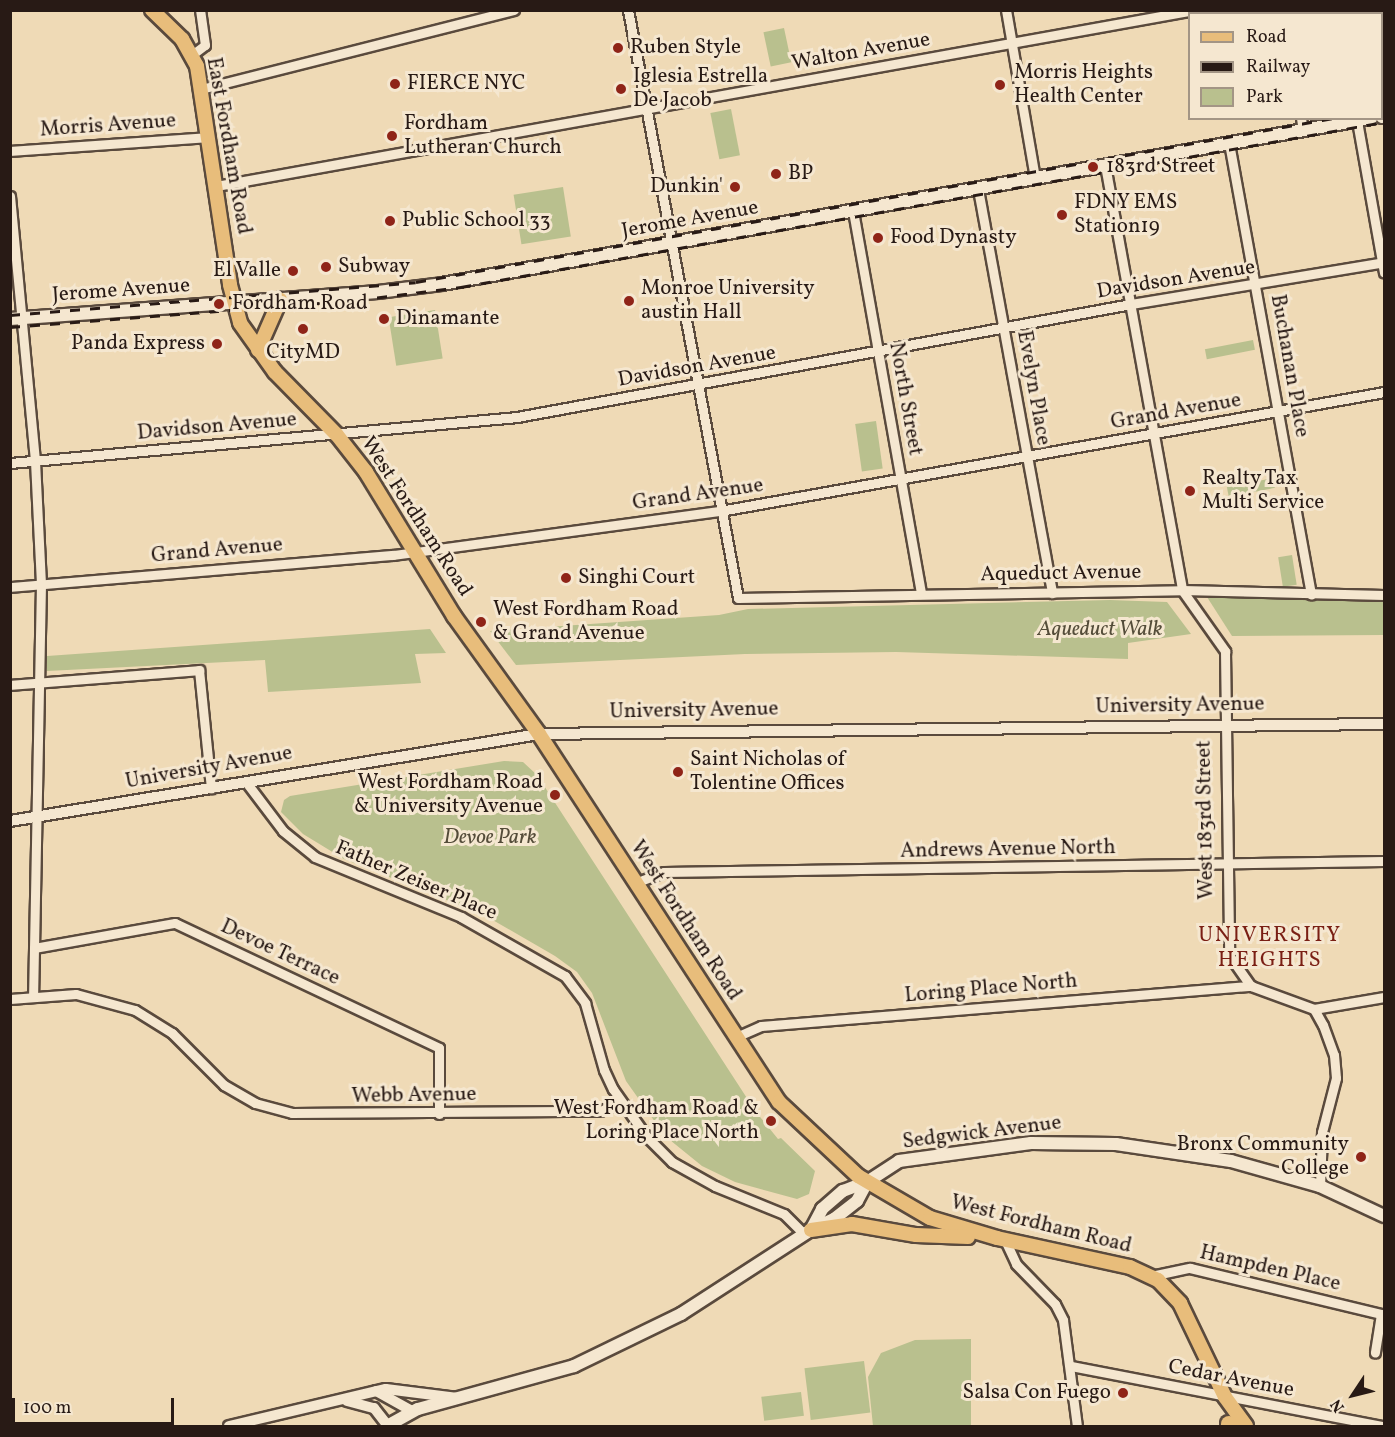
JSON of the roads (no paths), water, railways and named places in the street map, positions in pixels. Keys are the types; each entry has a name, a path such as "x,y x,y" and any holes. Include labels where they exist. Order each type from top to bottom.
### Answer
{"main road":[{"name":"East Fordham Road","path":"152,10 193,54 209,137 233,303"},
{"name":"Jerome Avenue","path":"15,318 280,300 442,284 1229,143 1302,124 1362,120"},
{"path":"258,350 280,300"},
{"name":"West Fordham Road","path":"233,303 258,350 337,435 371,480 454,616 539,734 785,1109 867,1182 930,1218 1001,1239 1130,1267 1151,1276 1180,1303 1225,1397 1246,1426"},
{"name":"Sedgwick Avenue","path":"387,1426 415,1410 574,1366 681,1314 808,1232 822,1209 843,1191 867,1182 898,1161 1031,1143 1073,1141 1176,1151 1232,1161 1320,1186 1384,1216"},
{"path":"808,1232 852,1224 916,1235 1001,1239"},
{"name":"West Fordham Road","path":"1225,1397 1229,1426"}],"street":[{"path":"193,54 205,45 200,10"},
{"path":"201,89 514,10"},
{"path":"627,10 720,511"},
{"path":"1006,10 1035,178"},
{"name":"Walton Avenue","path":"216,186 1194,10"},
{"path":"1357,121 1384,266"},
{"name":"Morris Avenue","path":"10,152 209,137"},
{"name":"Buchanan Place","path":"1229,143 1257,285 1311,596"},
{"name":"West 183rd Street","path":"1105,165 1182,590 1225,651 1223,725 1229,955 1251,986"},
{"name":"Evelyn Place","path":"978,189 1052,593"},
{"path":"10,196 15,318 35,461 41,584 33,997"},
{"name":"North Street","path":"853,211 921,594"},
{"name":"Davidson Avenue","path":"10,463 517,417 1004,330 1131,304 1384,266"},
{"name":"Grand Avenue","path":"10,587 415,552 720,511 1280,413 1384,392"},
{"name":"Aqueduct Avenue","path":"720,511 738,598 1182,590 1311,596 1384,595"},
{"path":"10,685 199,670 211,788"},
{"name":"University Avenue","path":"10,821 539,734 1384,724"},
{"name":"Father Zeiser Place","path":"246,782 275,823 315,857 461,917 565,976 585,1003 604,1070 620,1102"},
{"name":"Andrews Avenue North","path":"635,882 664,872 1384,861"},
{"name":"Devoe Terrace","path":"34,948 175,923 439,1048 439,1114"},
{"path":"1251,986 1314,1009 1384,997"},
{"name":"Loring Place North","path":"736,1037 761,1026 1251,986"},
{"name":"Webb Avenue","path":"10,999 76,994 135,1010 172,1033 224,1085 272,1108 313,1115 600,1111 620,1102"},
{"path":"1314,1009 1334,1055 1336,1078 1322,1132 1320,1186"},
{"path":"620,1102 672,1162 715,1186 784,1214 808,1232"},
{"path":"1001,1239 1016,1264 1060,1312 1071,1366 1077,1426"},
{"name":"Hampden Place","path":"1151,1276 1190,1268 1381,1314 1375,1353"},
{"name":"Cedar Avenue","path":"1071,1366 1384,1426"},
{"path":"376,1390 415,1410"},
{"name":"Sedgwick Avenue","path":"229,1426 314,1404 344,1400 376,1390 457,1398"},
{"name":"Sedgwick Avenue","path":"344,1400 374,1408 387,1426"}],"railway":[{"path":"10,315 416,282 1322,120"},
{"path":"10,327 357,300 461,287 1384,122"}],"place":[{"name":"Ruben Style","path":"618,48"},
{"name":"FIERCE NYC","path":"395,84"},
{"name":"Morris Heights Health Center","path":"1000,85"},
{"name":"Iglesia Estrella De Jacob","path":"621,89"},
{"name":"Fordham Lutheran Church","path":"392,136"},
{"name":"183rd Street","path":"1093,167"},
{"name":"BP","path":"776,174"},
{"name":"Dunkin'","path":"735,187"},
{"name":"FDNY EMS Station19","path":"1062,215"},
{"name":"Public School 33","path":"390,221"},
{"name":"Food Dynasty","path":"878,238"},
{"name":"Subway","path":"326,267"},
{"name":"El Valle","path":"293,271"},
{"name":"Monroe University austin Hall","path":"629,301"},
{"name":"Fordham Road","path":"219,304"},
{"name":"Dinamante","path":"384,319"},
{"name":"CityMD","path":"303,329"},
{"name":"Panda Express","path":"217,344"},
{"name":"Realty Tax Multi Service","path":"1190,491"},
{"name":"Singhi Court","path":"566,578"},
{"name":"West Fordham Road & Grand Avenue","path":"481,622"},
{"name":"Saint Nicholas of Tolentine Offices","path":"678,772"},
{"name":"West Fordham Road & University Avenue","path":"555,795"},
{"name":"West Fordham Road & Loring Place North","path":"771,1121"},
{"name":"Bronx Community College","path":"1361,1157"},
{"name":"Salsa Con Fuego","path":"1123,1393"}],"district":[{"name":"UNIVERSITY HEIGHTS","path":"1270,948"}],"park label":[{"name":"Aqueduct Walk","path":"1100,630"},
{"name":"Devoe Park","path":"490,838"}]}
